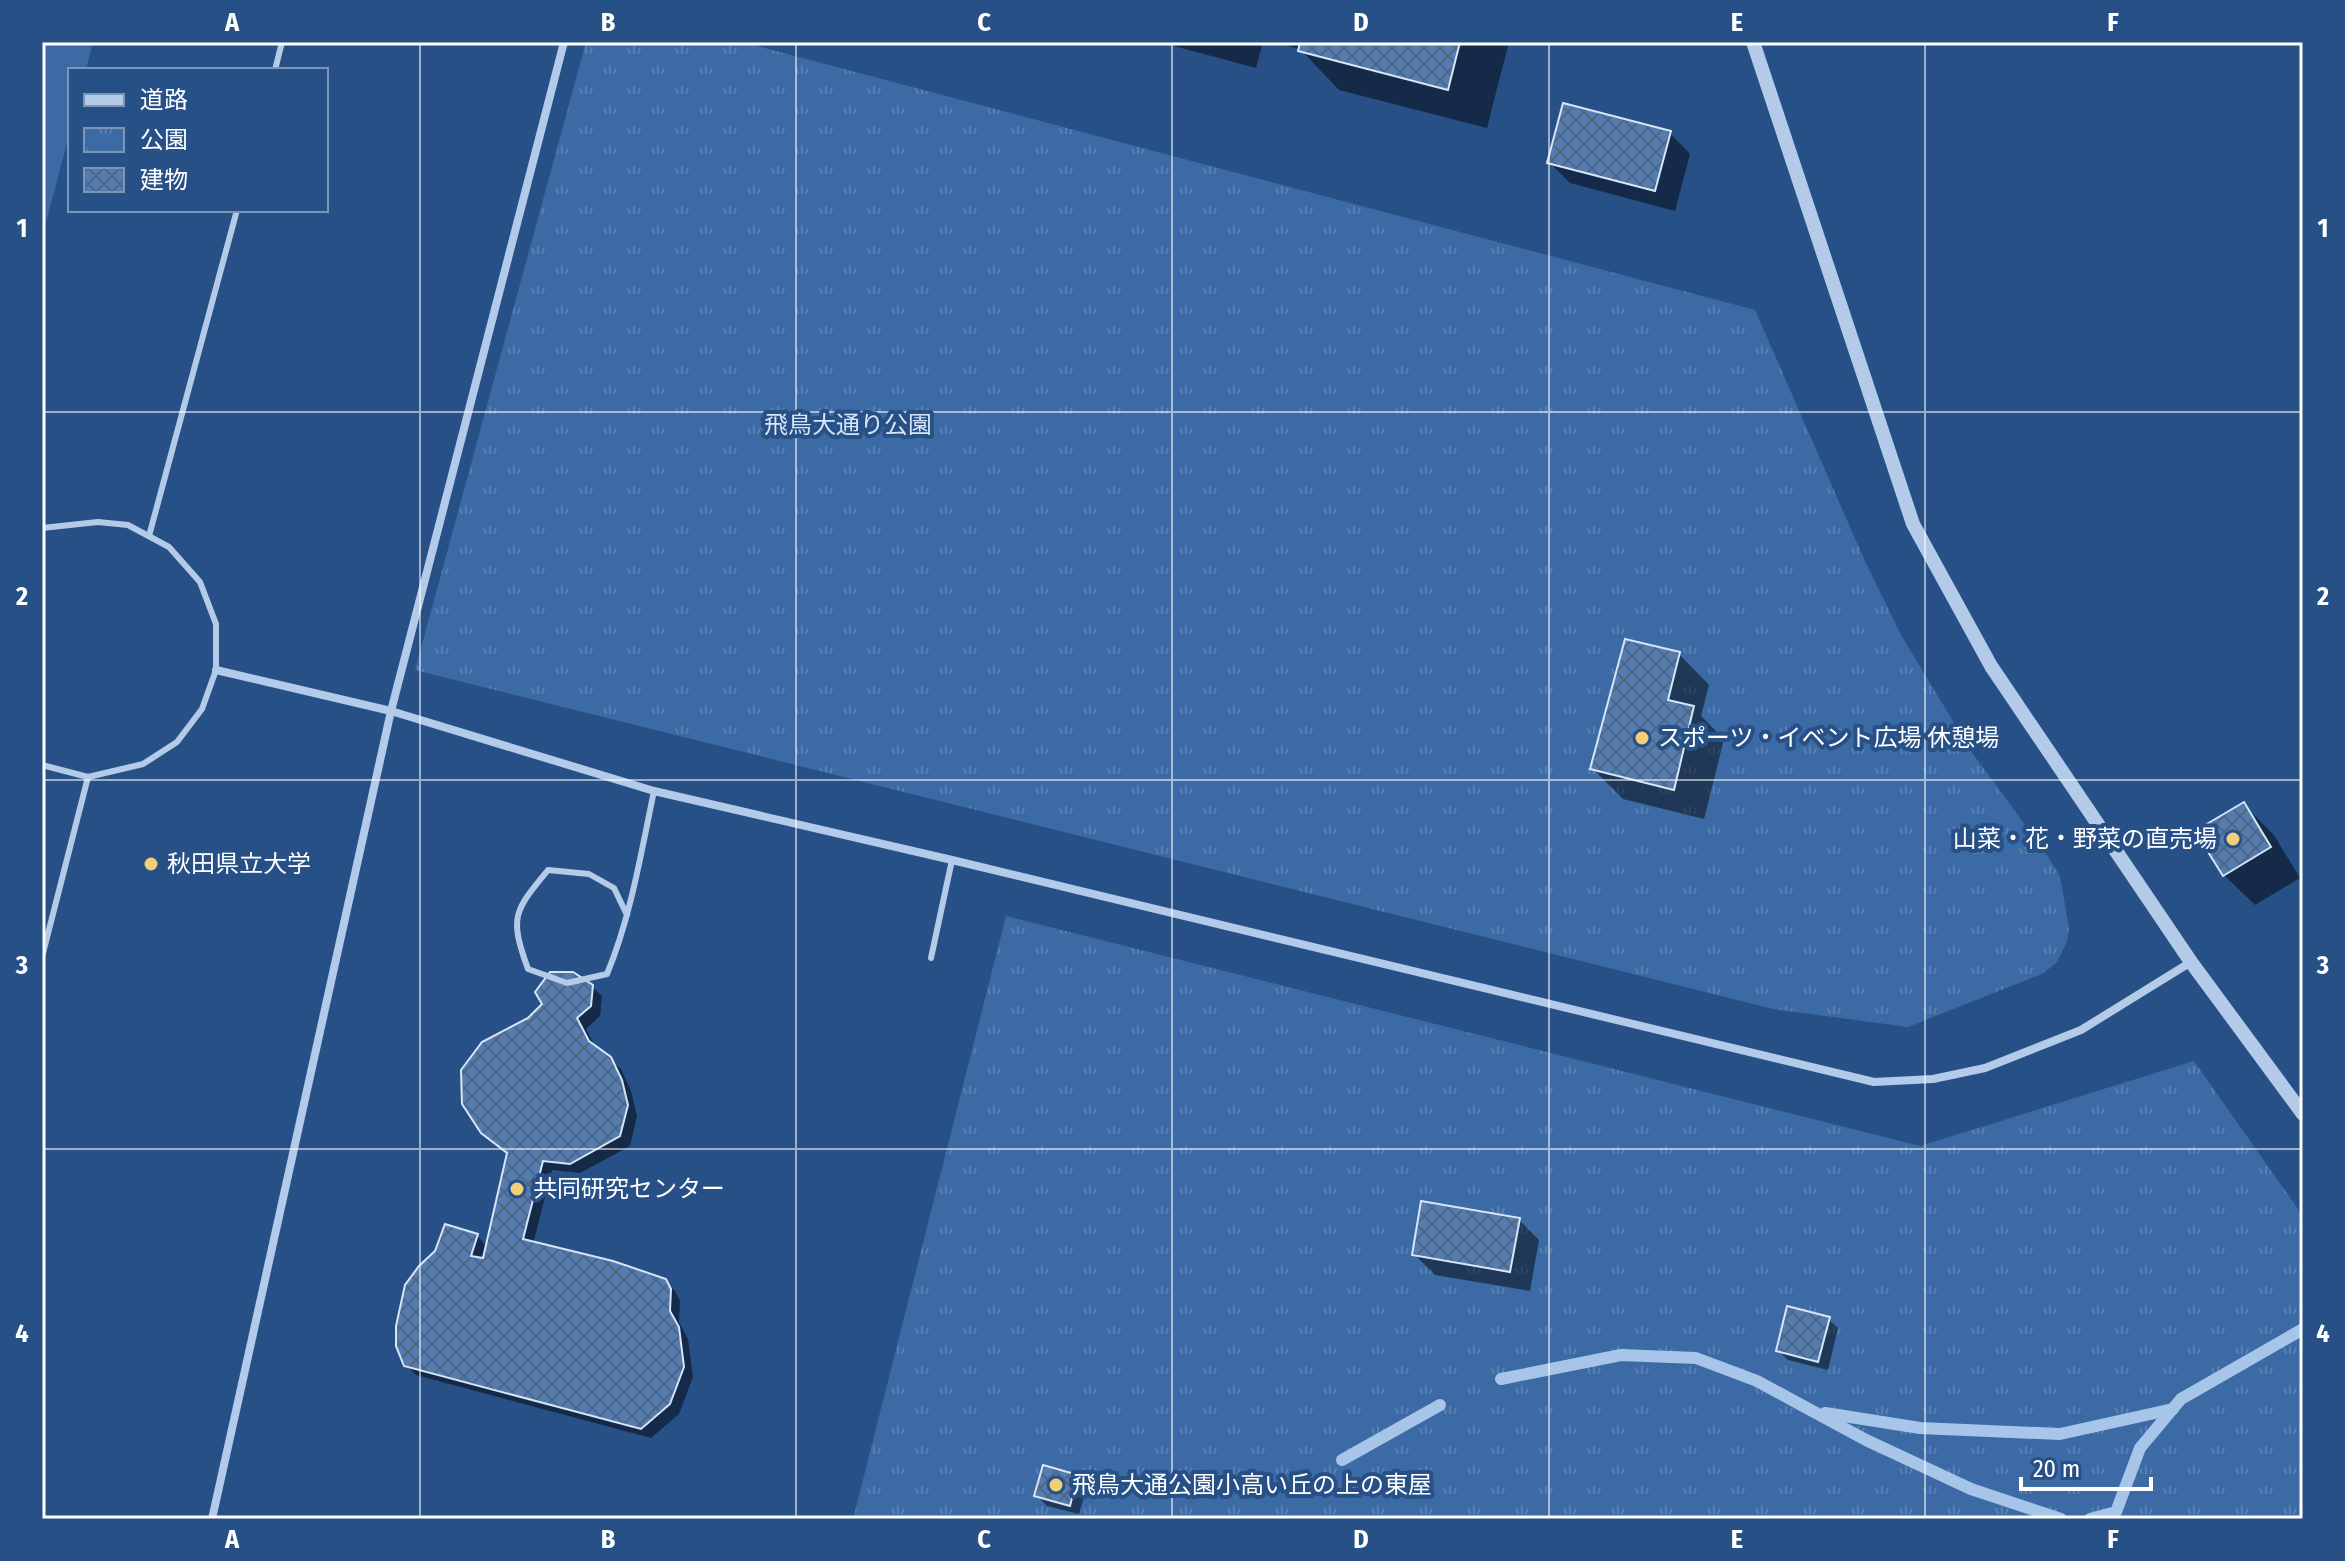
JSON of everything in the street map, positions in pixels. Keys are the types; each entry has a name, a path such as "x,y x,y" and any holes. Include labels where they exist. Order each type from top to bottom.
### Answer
{"street":[{"path":"212,1519 391,711 564,42"},
{"path":"1753,42 1913,524 1991,666 2191,962 2303,1114"},
{"path":"216,670 391,711 654,791 1874,1082 1933,1079 1985,1068 2081,1030 2191,962"}],"lane":[{"path":"276,68 282,42"},
{"path":"149,536 236,212"},
{"path":"42,528 98,522 128,525 169,547 200,582 216,624 216,670 202,709 177,742 143,764 88,777 42,765"},
{"path":"42,957 88,777"},
{"path":"627,915 614,888 589,874 548,870 521,902 515,934 528,969 567,983 607,974 622,938 654,791"},
{"path":"931,958 952,860"}],"green space":[{"path":"42,42 93,42 86,68 68,68 68,140 42,237"},
{"name":"飛鳥大通り公園","path":"586,42 742,42 1755,310 1864,559 1901,635 1973,754 2060,876 2069,928 2067,942 2057,962 2044,973 1908,1027 1773,1009 415,670"},
{"path":"1006,916 1920,1146 2194,1061 2303,1216 2303,1519 853,1519"}],"building":[{"path":"1300,42 1460,42 1448,90 1298,51"},
{"path":"1563,103 1671,131 1655,191 1547,163"},
{"name":"スポーツ・イベント広場 休憩場","path":"1625,639 1680,652 1668,700 1694,706 1674,790 1590,769"},
{"name":"山菜・花・野菜の直売場","path":"2244,802 2271,847 2223,876 2195,831"},
{"name":"共同研究センター","path":"550,972 573,972 593,985 591,1006 577,1018 589,1041 611,1057 622,1080 628,1105 620,1136 570,1164 543,1161 523,1239 613,1261 666,1279 671,1289 670,1311 679,1327 684,1367 670,1404 641,1429 404,1366 396,1346 396,1326 405,1285 435,1251 445,1224 478,1234 471,1256 483,1258 507,1153 481,1133 462,1104 461,1070 482,1042 528,1018 542,1004 535,992"},
{"path":"1421,1201 1520,1218 1510,1272 1412,1255"},
{"path":"1787,1306 1830,1317 1818,1362 1776,1351"},
{"name":"飛鳥大通公園小高い丘の上の東屋","path":"1043,1465 1078,1475 1070,1506 1034,1496"}],"waterway":[{"path":"2090,1519 2116,1512 2140,1448 2181,1399 2303,1329"},
{"path":"1501,1379 1621,1355 1696,1358 1757,1381 1866,1440 1971,1489 2061,1519"},
{"path":"1342,1460 1440,1405"},
{"path":"1825,1413 1920,1428 2060,1434 2173,1409"}],"place":[{"name":"スポーツ・イベント広場 休憩場","path":"1642,738"},
{"name":"山菜・花・野菜の直売場","path":"2233,839"},
{"name":"秋田県立大学","path":"151,864"},
{"name":"共同研究センター","path":"517,1189"},
{"name":"飛鳥大通公園小高い丘の上の東屋","path":"1056,1485"}]}
